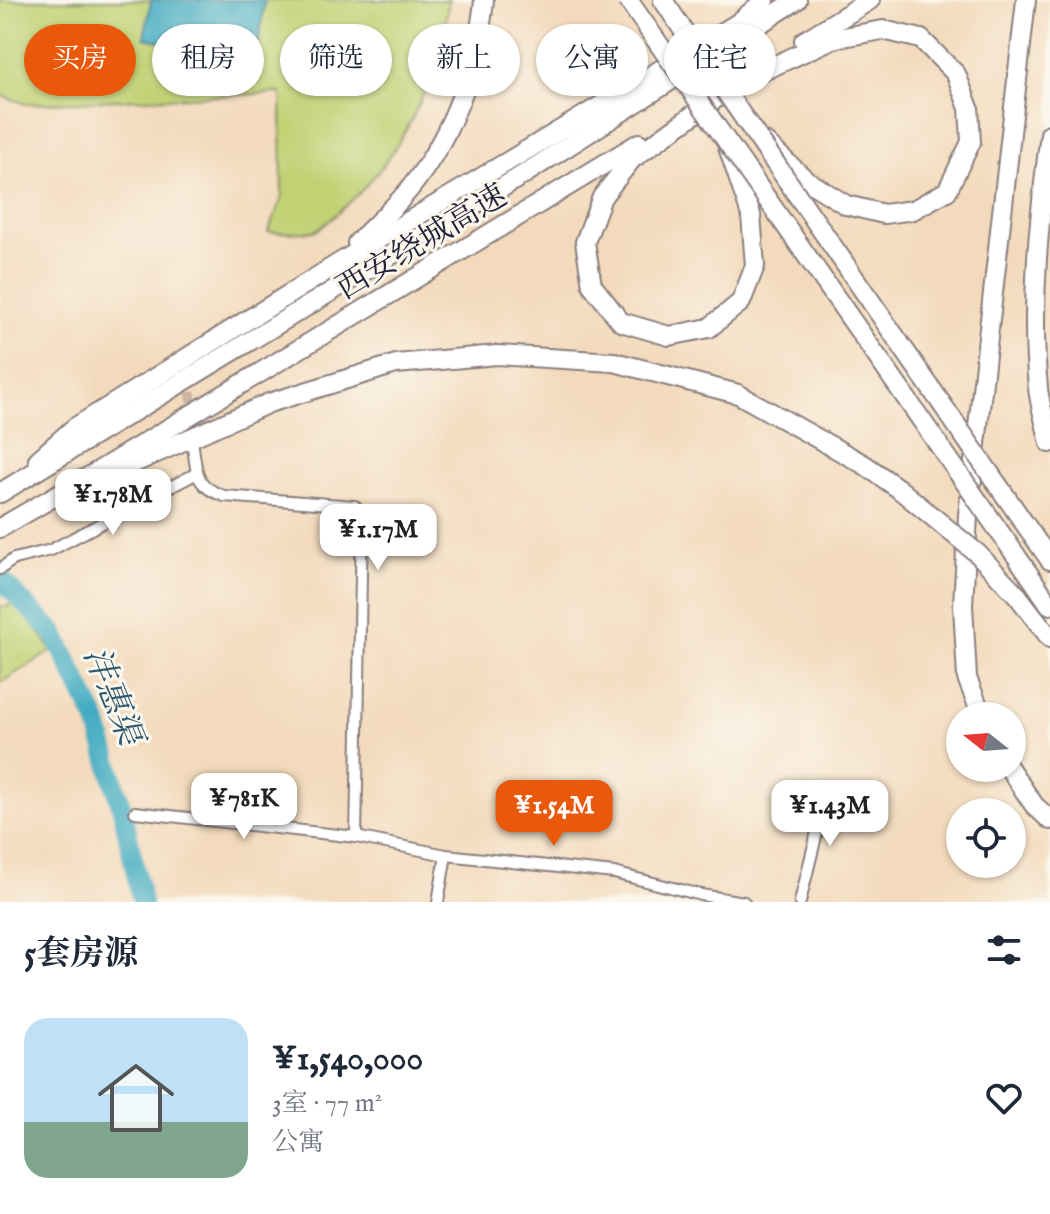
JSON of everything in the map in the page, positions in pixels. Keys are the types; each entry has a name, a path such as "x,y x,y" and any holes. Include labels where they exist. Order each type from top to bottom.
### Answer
{"highway":[{"path":"339,263 403,196 438,145 471,75 484,0"},
{"path":"628,0 1050,605"},
{"path":"663,0 679,24"},
{"path":"671,0 681,24"},
{"path":"0,493 74,428 339,263 738,23 765,0"},
{"name":"西安绕城高速","path":"0,493 513,181 797,0"},
{"name":"西安绕城高速","path":"776,59 870,0"},
{"path":"976,702 967,678 963,605 968,515 1026,0"},
{"path":"753,131 806,180 846,205 884,214 913,210 947,191 971,142 969,108 956,74 921,39 883,30 832,39 776,65"},
{"name":"西安绕城高速","path":"8,523 716,96"},
{"path":"720,96 632,159 602,197 585,242 592,285 621,322 669,336 709,328 741,302 755,266 751,215 726,140"},
{"path":"729,96 1050,560"},
{"path":"1050,134 1038,221 1037,303 1038,389 1050,443"},
{"path":"8,523 269,403 396,364 497,355 614,362 738,394 865,465 978,554 1017,595 1050,638"},
{"path":"1018,782 1034,805 1050,820"}],"street":[{"path":"193,447 197,473 203,487 224,496 355,506 362,524 356,837"},
{"path":"0,569 14,559 51,550 197,473"},
{"path":"800,902 828,787"},
{"path":"135,812 356,837 446,855 614,873 701,895 744,902"},
{"path":"438,902 446,855"}],"green space":[{"path":"0,0 449,0 444,24 408,24 408,96 422,96 414,115 382,166 363,189 317,230 268,232 282,198 281,96 392,96 392,24 280,24 280,93 264,94 264,24 152,24 152,96 211,96 26,104 0,95"},
{"path":"13,595 52,651 0,683 0,606 9,607"}],"water":[{"path":"151,0 265,0 261,24 152,24 152,40 144,38"}],"waterway":[{"name":"沣惠渠","path":"0,579 54,633 97,721 123,813 142,902"}],"tunnel":[{"path":"190,377 193,441"}]}
